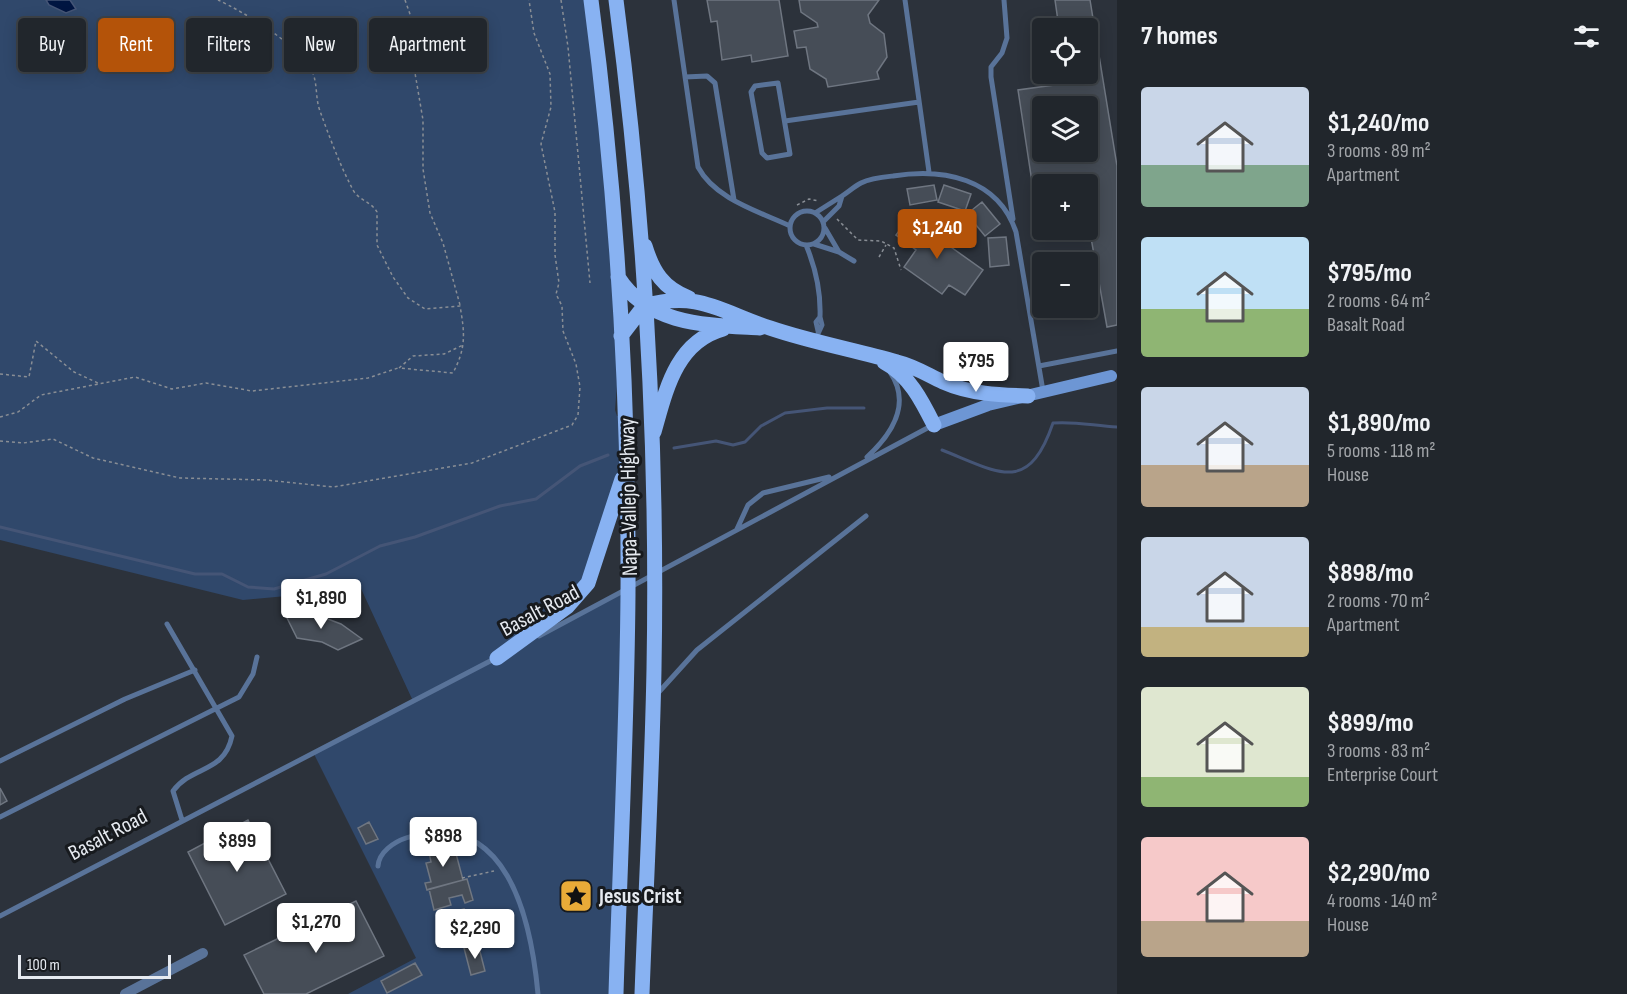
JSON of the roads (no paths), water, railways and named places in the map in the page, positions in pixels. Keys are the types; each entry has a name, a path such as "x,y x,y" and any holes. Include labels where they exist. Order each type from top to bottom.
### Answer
{"main road":[{"name":"Napa-Vallejo Highway","path":"591,0 609,165 627,462 628,589 616,994"},
{"name":"Napa-Vallejo Highway","path":"616,0 639,229 650,444 653,698 642,994"},
{"path":"639,229 652,268 669,288 695,300 730,310 769,328"},
{"path":"617,277 627,292 644,306 683,320 769,328 817,336 870,356 915,368 961,389 997,395 1036,394"},
{"path":"621,336 644,306 676,299 695,300"},
{"path":"650,444 670,381 687,350 710,333 742,327"},
{"path":"870,356 902,376 916,391 934,425"},
{"path":"496,658 567,607 588,583 627,462"}],"street":[{"name":"Basalt Road","path":"934,425 961,413 1114,375"},
{"path":"125,994 203,953"}],"lane":[{"path":"674,0 698,167 705,181 734,200 790,226"},
{"path":"905,0 929,172"},
{"path":"1004,0 1007,38 1002,53 991,67 1013,224 1039,366 1036,394"},
{"path":"685,77 707,76 715,83 734,200"},
{"path":"778,82 785,121 790,154 767,158 762,153 751,92 755,86 778,82"},
{"path":"785,121 919,102"},
{"path":"854,261 839,252 814,244 806,245 792,237 790,226 799,213 815,213 860,183 870,180 929,172 962,179 987,189 1002,204 1013,224"},
{"path":"814,244 823,236 824,224 839,206 842,196"},
{"path":"815,213 824,224 839,252"},
{"path":"806,245 819,286 822,325 817,336"},
{"path":"1039,366 1117,351"},
{"path":"860,464 888,436 899,410 897,385 892,374 870,356"},
{"name":"Basalt Road","path":"0,916 496,658 934,425"},
{"path":"737,529 748,504 763,493 837,476"},
{"path":"653,698 697,650 866,516"},
{"path":"167,624 232,736 230,750 222,760 179,783 172,791 182,820"},
{"path":"0,817 239,697 253,674 257,657"},
{"path":"0,761 125,699 195,669"},
{"path":"378,866 382,855 402,840 427,832 444,831 464,836 486,849 504,869 528,927 538,994"}],"waterway":[{"path":"674,448 716,441 733,445 745,442 761,426 785,413 827,408 864,408"},
{"path":"942,450 979,465 1009,472 1022,469 1033,461 1043,446 1053,423 1117,427"},
{"path":"0,527 195,574 222,574 248,587 274,589 326,574 380,546 415,537 500,506 536,499 580,466 608,455"}],"place":[{"name":"Jesus Crist","path":"576,896"}]}
